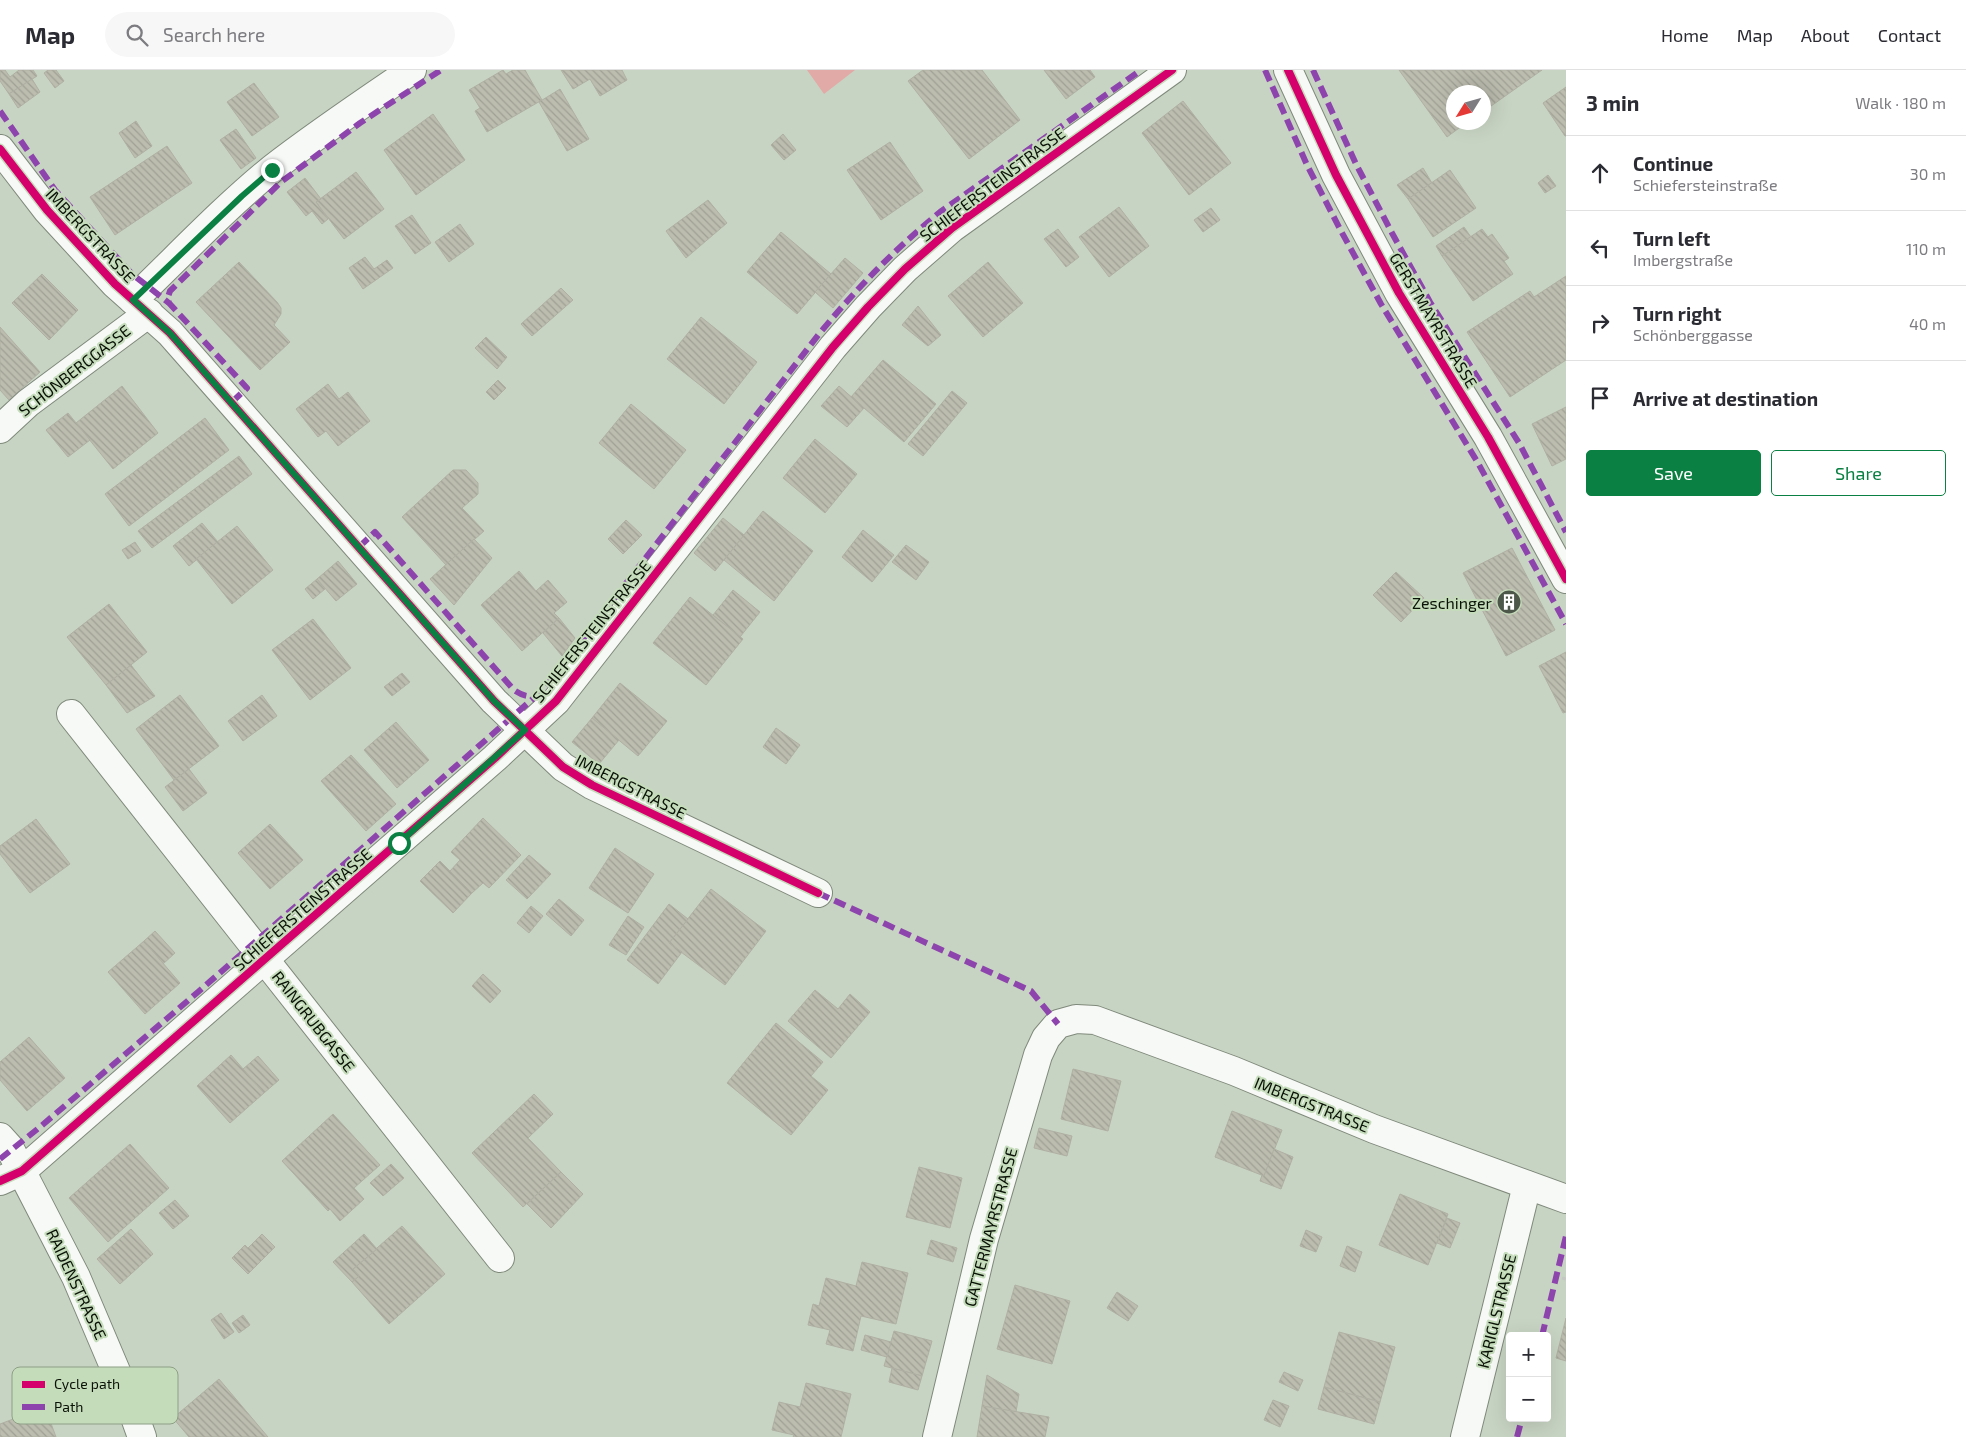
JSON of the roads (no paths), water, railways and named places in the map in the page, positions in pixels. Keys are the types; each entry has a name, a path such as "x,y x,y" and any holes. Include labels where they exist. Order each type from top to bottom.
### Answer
{"street":[{"name":"SCHÖNBERGGASSE","path":"0,429 141,307 242,196 266,174 412,70"},
{"name":"SCHIEFERSTEINSTRASSE","path":"11,1176 488,765 556,701 833,347 888,286 952,228 1172,70"},
{"name":"GERSTMAYRSTRASSE","path":"1288,70 1336,175 1399,292 1488,437 1566,579"},
{"name":"IMBERGSTRASSE","path":"0,149 47,210 115,284 170,333 494,701 563,766 592,784 818,893"},
{"name":"RAINGRUBGASSE","path":"71,714 500,1258"},
{"name":"IMBERGSTRASSE","path":"1058,1024 1076,1019 1095,1020 1234,1071 1374,1129 1566,1199"},
{"name":"GATTERMAYRSTRASSE","path":"937,1437 984,1240 1015,1133 1038,1055 1046,1038 1058,1024"},
{"name":"RAIDENSTRASSE","path":"0,1137 9,1147 11,1176 76,1277 114,1367"},
{"name":"KARIGLSTRASSE","path":"1466,1437 1527,1184"},
{"name":"RAIDENSTRASSE","path":"137,1424 142,1437"}],"place":[{"name":"Zeschinger","path":"1509,602"}]}
